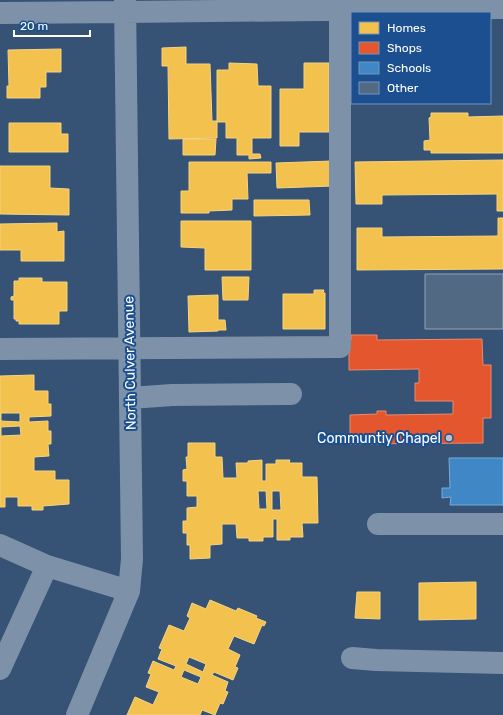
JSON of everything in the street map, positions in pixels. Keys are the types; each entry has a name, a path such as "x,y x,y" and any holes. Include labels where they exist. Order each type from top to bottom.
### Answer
{"street":[{"path":"0,349 340,347 340,5"},
{"path":"0,13 125,6 340,5 503,8"},
{"name":"North Culver Avenue","path":"77,715 129,591 132,559 125,6"},
{"path":"130,398 172,395 291,394"},
{"path":"378,524 503,524"},
{"path":"0,545 48,566 129,591"},
{"path":"0,669 48,566"},
{"path":"352,658 376,660 503,663"}],"building: Homes":[{"path":"186,47 186,64 210,64 212,121 217,121 217,138 169,139 168,66 162,66 162,48"},
{"path":"61,49 61,72 46,72 46,87 40,87 40,98 7,98 7,86 9,86 8,50"},
{"path":"229,63 257,64 258,86 271,86 271,138 252,138 252,154 260,154 261,158 249,159 249,155 237,155 237,138 226,138 226,122 217,122 217,70 229,70"},
{"path":"304,63 329,63 329,132 299,132 299,146 280,146 280,89 304,89"},
{"path":"431,113 468,113 468,117 503,116 503,153 431,153 431,150 424,150 424,141 430,140 429,118 431,117"},
{"path":"9,123 61,123 61,134 68,134 68,152 9,152"},
{"path":"183,139 216,139 215,155 183,155"},
{"path":"503,160 503,211 497,211 497,194 382,195 382,204 356,204 355,162"},
{"path":"332,161 333,186 277,188 276,163"},
{"path":"189,162 271,162 271,173 247,173 248,199 232,199 232,210 209,211 209,213 181,213 181,191 189,191"},
{"path":"0,166 50,166 50,188 69,189 69,215 0,214"},
{"path":"254,200 309,200 310,215 254,216"},
{"path":"498,218 503,218 503,269 357,270 357,228 382,228 382,237 498,236"},
{"path":"181,221 251,221 251,270 205,270 205,248 181,247"},
{"path":"57,223 57,232 64,231 64,261 21,261 21,250 0,250 0,224"},
{"path":"222,277 249,277 248,300 223,300"},
{"path":"19,278 42,278 42,282 67,282 67,311 59,311 59,324 19,324 19,321 14,319 14,300 11,300 11,297 14,296 14,281 19,281"},
{"path":"314,290 324,290 323,293 325,293 325,329 283,329 283,294 314,294"},
{"path":"218,295 218,320 225,320 226,330 189,332 188,296"},
{"path":"34,375 34,391 48,391 48,404 51,404 51,416 29,417 29,422 48,421 48,431 51,431 51,444 48,444 49,456 34,457 34,471 55,471 55,480 69,480 69,504 43,506 43,510 32,510 32,506 18,506 18,497 5,497 5,507 0,507 0,376","holes":["1,413 20,413 20,422 1,421","20,426 21,435 1,436 1,427"]},
{"path":"188,443 215,443 215,457 222,457 223,478 237,478 236,463 248,463 248,461 262,460 262,481 266,481 266,464 276,464 276,460 290,460 289,463 302,463 302,477 317,477 318,523 302,523 303,537 290,537 290,540 277,540 277,519 273,519 273,537 263,537 263,541 249,541 249,538 237,538 236,524 222,524 222,544 210,545 210,558 190,559 190,545 187,545 187,533 183,533 183,521 187,521 187,508 197,507 197,496 187,496 187,481 183,481 183,470 187,469 186,457 188,457","holes":["258,491 266,491 267,509 259,509","272,491 280,491 281,510 272,510"]},
{"path":"476,582 476,619 419,620 419,583"},
{"path":"357,592 380,592 380,619 355,618"},
{"path":"210,600 236,611 238,608 257,616 256,618 266,622 264,626 262,625 254,644 234,636 228,649 240,655 235,667 238,668 233,680 214,672 212,675 228,682 225,691 228,692 223,704 220,703 215,715 202,710 200,715 127,715 135,697 153,705 159,692 146,687 151,674 148,673 153,661 174,670 176,666 158,659 162,649 159,648 169,625 184,631 190,618 187,616 192,603 206,609","holes":["189,657 206,664 203,672 186,664","184,670 201,677 198,684 181,677"]}],"building: Shops":[{"path":"351,335 377,335 377,340 482,339 483,365 491,365 491,418 483,418 483,443 350,444 350,415 377,414 377,411 386,411 386,415 453,414 453,401 415,401 415,383 419,383 419,369 349,370 349,340 351,340"}],"building: Schools":[{"path":"449,458 503,458 503,505 450,505 451,497 442,498 442,488 450,488"}],"building: Other":[{"path":"425,274 503,274 503,329 425,329"}],"place":[{"name":"Communtiy Chapel","path":"449,438"}]}
